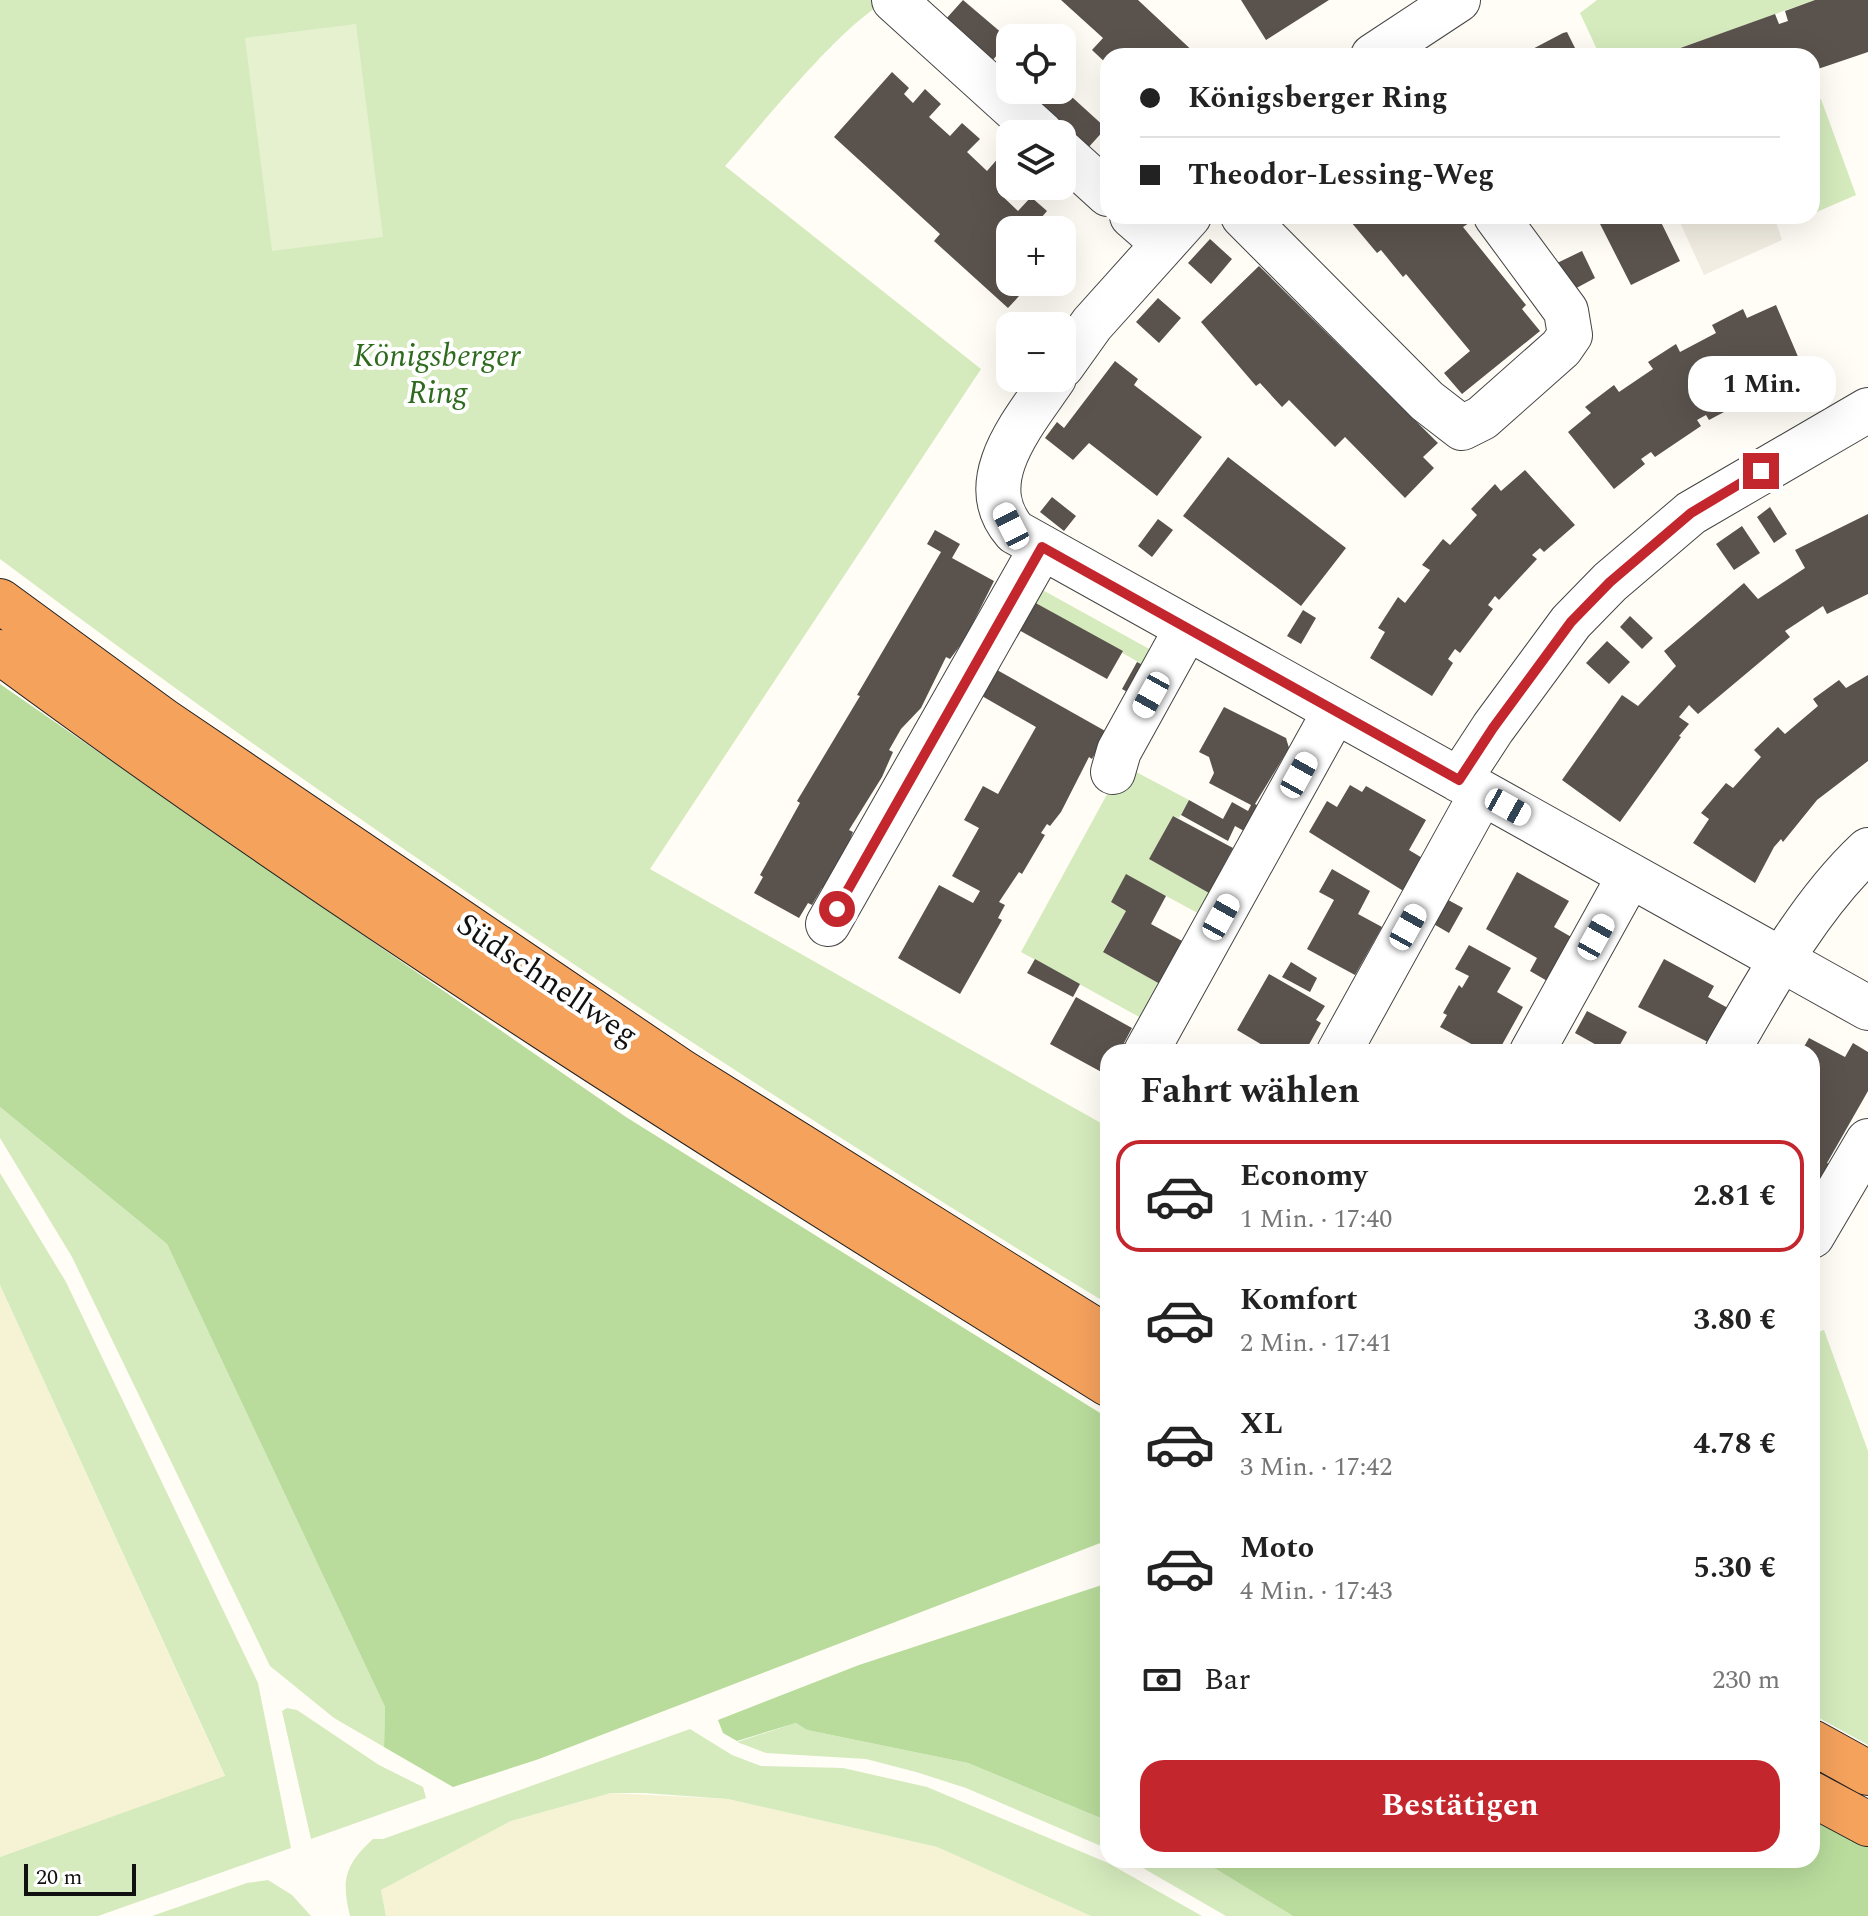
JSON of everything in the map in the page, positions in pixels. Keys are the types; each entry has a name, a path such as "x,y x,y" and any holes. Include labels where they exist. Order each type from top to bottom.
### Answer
{"highway":[{"name":"Südschnellweg","path":"0,601 164,721 682,1072 1100,1333"},
{"name":"Südschnellweg","path":"0,652 146,760 668,1110 1100,1379"},
{"path":"1820,1746 1868,1773"},
{"path":"1820,1798 1868,1824"}],"street":[{"path":"894,0 1027,120"},
{"path":"1385,48 1433,6"},
{"path":"1076,165 1100,187"},
{"path":"1251,224 1435,409 1462,428 1482,418 1561,348 1570,335 1566,311 1502,224"},
{"path":"1076,346 1161,225"},
{"path":"1045,392 1001,464 997,486 1011,526 1042,547 1868,1008"},
{"path":"1343,1044 1471,786 1493,728 1571,622 1610,582 1691,513 1868,410"},
{"path":"828,924 1042,547"},
{"path":"1113,772 1119,751 1187,628"},
{"path":"1150,1044 1335,711"},
{"path":"1732,1044 1782,960 1838,881 1868,850"},
{"path":"1536,1044 1630,875"},
{"path":"1820,1222 1868,1141"}],"shaded area":[{"path":"1681,224 1777,224 1782,240 1704,275"},
{"path":"0,1285 225,1777 0,1857"},
{"path":"611,1793 728,1799 937,1847 1091,1916 386,1916 381,1890 511,1821"}],"green space":[{"name":"Königsberger Ring","path":"0,0 890,0 872,10 828,50 725,166 981,369 650,869 1100,1122 1100,1299 825,1128 545,945 270,756 0,559"},
{"path":"1597,0 1815,0 1680,48 1596,48 1580,13"},
{"path":"356,24 383,237 272,251 245,38"},
{"path":"1820,99 1856,195 1820,211"},
{"path":"1039,588 1162,656 1154,671 1032,601"},
{"path":"0,684 626,1117 1100,1413 1100,1543 539,1759 453,1787 384,1747 385,1707 167,1244 0,1107"},
{"path":"1123,765 1189,800 1179,818 1173,816 1149,859 1208,892 1221,870 1231,876 1207,918 1127,875 1111,902 1126,911 1103,951 1160,984 1152,1024 1021,952"},
{"path":"0,1107 167,1244 385,1707 384,1747 334,1718 270,1666 72,1257 0,1138"},
{"path":"0,1173 66,1282 258,1683 291,1848 98,1916 0,1916 0,1857 225,1776 0,1285"},
{"path":"1824,1330 1868,1451 1868,1745 1820,1718 1820,1331"},
{"path":"1100,1586 1100,1818 968,1763 807,1730 796,1723 737,1741 723,1733 718,1720 859,1665"},
{"path":"287,1708 297,1710 379,1765 423,1787 426,1798 311,1839 282,1711"},
{"path":"796,1723 807,1730 968,1763 1100,1818 1100,1846 966,1788 916,1772 866,1759 766,1753 737,1742"},
{"path":"690,1729 732,1755 761,1766 843,1768 927,1787 1100,1860 1100,1868 1117,1868 1202,1916 1091,1916 937,1847 728,1799 611,1793 511,1821 381,1890 386,1916 350,1916 346,1882 351,1865 373,1839 383,1839"},
{"path":"1820,1814 1868,1841 1868,1916 1293,1916 1214,1868 1820,1868"},
{"path":"1143,1868 1214,1868 1293,1916 1226,1916"},
{"path":"268,1880 292,1895 311,1916 152,1916 247,1883"}],"building":[{"path":"963,0 996,28 996,56 991,62 945,20"},
{"path":"1061,0 1138,0 1189,48 1100,48 1100,58 1092,50 1103,38"},
{"path":"1241,0 1329,0 1266,40"},
{"path":"1815,0 1868,0 1868,52 1820,68 1820,48 1680,48 1775,14 1779,24 1788,21 1785,11"},
{"path":"1567,32 1575,48 1534,48"},
{"path":"892,72 909,88 904,94 913,103 925,89 941,104 929,117 950,136 962,123 980,139 967,152 987,171 996,161 996,200 1006,200 1018,211 1028,200 1034,200 1047,211 1043,216 996,216 996,296 1019,296 1008,308 934,241 940,234 834,137"},
{"path":"1076,101 1100,123 1100,135 1087,149 1076,139 1076,120 1056,120 1038,104 1076,104"},
{"path":"1353,224 1468,224 1463,227 1526,305 1522,309 1540,331 1462,394 1444,373 1470,351 1406,274 1403,277 1381,250 1377,253"},
{"path":"1600,224 1662,224 1680,261 1631,285"},
{"path":"1210,239 1232,259 1211,284 1188,263"},
{"path":"1582,251 1595,278 1569,292 1555,264"},
{"path":"1259,266 1438,443 1423,457 1434,468 1405,498 1345,437 1335,447 1289,400 1282,407 1260,383 1256,386 1201,322"},
{"path":"1158,298 1181,318 1159,343 1136,322"},
{"path":"1776,305 1805,373 1767,390 1765,384 1755,388 1758,394 1709,420 1706,415 1697,420 1701,426 1655,457 1651,452 1641,459 1645,464 1614,489 1568,432 1591,413 1585,407 1614,385 1619,392 1653,369 1648,362 1676,344 1680,352 1716,333 1712,325 1743,309 1747,318"},
{"path":"1115,361 1138,379 1134,385 1202,437 1157,496 1089,443 1073,460 1045,438 1057,422 1064,428"},
{"path":"1228,457 1346,548 1301,606 1183,516"},
{"path":"1525,470 1575,525 1544,552 1540,548 1532,555 1537,559 1499,600 1495,596 1488,605 1493,609 1460,653 1455,649 1448,659 1453,663 1432,696 1370,658 1385,632 1378,628 1398,597 1405,603 1430,570 1422,565 1443,539 1450,545 1477,515 1471,509 1495,484 1501,491"},
{"path":"1052,497 1076,516 1064,531 1040,512"},
{"path":"1770,507 1787,534 1774,543 1757,517"},
{"path":"1868,514 1868,594 1827,614 1823,606 1785,631 1790,637 1698,714 1689,705 1679,717 1689,724 1620,822 1562,780 1622,695 1638,706 1676,666 1664,651 1744,583 1758,599 1805,568 1795,550"},
{"path":"1158,519 1173,530 1152,557 1138,546"},
{"path":"1742,526 1760,553 1734,570 1716,544"},
{"path":"935,530 960,544 952,558 994,581 965,639 950,659 946,657 921,708 901,729 889,750 893,752 882,777 849,830 853,832 846,850 825,889 822,888 812,905 808,903 799,918 754,893 763,877 760,875 800,803 797,801 941,552 927,544"},
{"path":"1032,601 1123,651 1107,679 1017,629"},
{"path":"1303,610 1316,618 1301,644 1287,636"},
{"path":"1630,616 1653,638 1642,649 1620,627"},
{"path":"1607,641 1630,662 1609,684 1586,663"},
{"path":"1137,662 1151,669 1136,697 1122,689"},
{"path":"990,666 1107,732 1092,759 1089,757 1061,812 1041,833 1045,835 1022,874 1019,872 999,902 1005,905 998,918 1002,920 960,994 898,958 939,885 973,903 980,891 952,876 979,828 964,820 983,786 998,794 1036,727 975,692"},
{"path":"1868,675 1868,761 1817,800 1783,842 1781,839 1774,847 1755,883 1693,843 1709,819 1701,813 1726,783 1733,788 1761,757 1754,750 1778,727 1785,734 1818,706 1813,699 1839,680 1846,688"},
{"path":"1224,707 1286,738 1289,748 1255,804 1269,812 1255,837 1235,826 1228,841 1181,815 1189,800 1223,819 1232,802 1248,811 1251,805 1209,783 1214,773 1209,757 1199,752"},
{"path":"1350,785 1362,792 1366,786 1426,820 1409,850 1424,859 1405,892 1309,832 1327,801 1337,807"},
{"path":"1173,816 1233,848 1209,893 1149,859"},
{"path":"1332,869 1370,891 1358,914 1382,927 1355,975 1307,949 1334,900 1319,892"},
{"path":"1517,872 1569,901 1554,927 1573,938 1549,982 1530,971 1537,958 1486,929"},
{"path":"1126,874 1166,896 1151,924 1184,942 1160,984 1103,952 1126,911 1111,902"},
{"path":"1439,895 1463,908 1449,933 1425,919"},
{"path":"1469,945 1511,968 1497,992 1523,1007 1502,1044 1471,1044 1440,1027 1447,1015 1443,1013 1459,985 1462,988 1469,976 1455,969"},
{"path":"1035,959 1080,984 1073,997 1027,973"},
{"path":"1664,959 1714,986 1708,997 1737,1013 1720,1044 1712,1044 1638,1007"},
{"path":"1291,962 1317,978 1310,992 1282,977"},
{"path":"1269,974 1325,1006 1316,1020 1321,1023 1309,1044 1261,1044 1237,1030"},
{"path":"1076,997 1132,1028 1126,1044 1100,1044 1100,1071 1050,1044"},
{"path":"1587,1011 1627,1032 1620,1044 1595,1044 1575,1033"},
{"path":"1809,1038 1845,1057 1853,1043 1868,1052 1868,1091 1827,1163 1840,1170 1820,1205 1820,1044 1806,1044"}],"route":[{"path":"837,909 1042,547 1459,780 1571,622 1610,582 1691,513 1761,471"}]}
